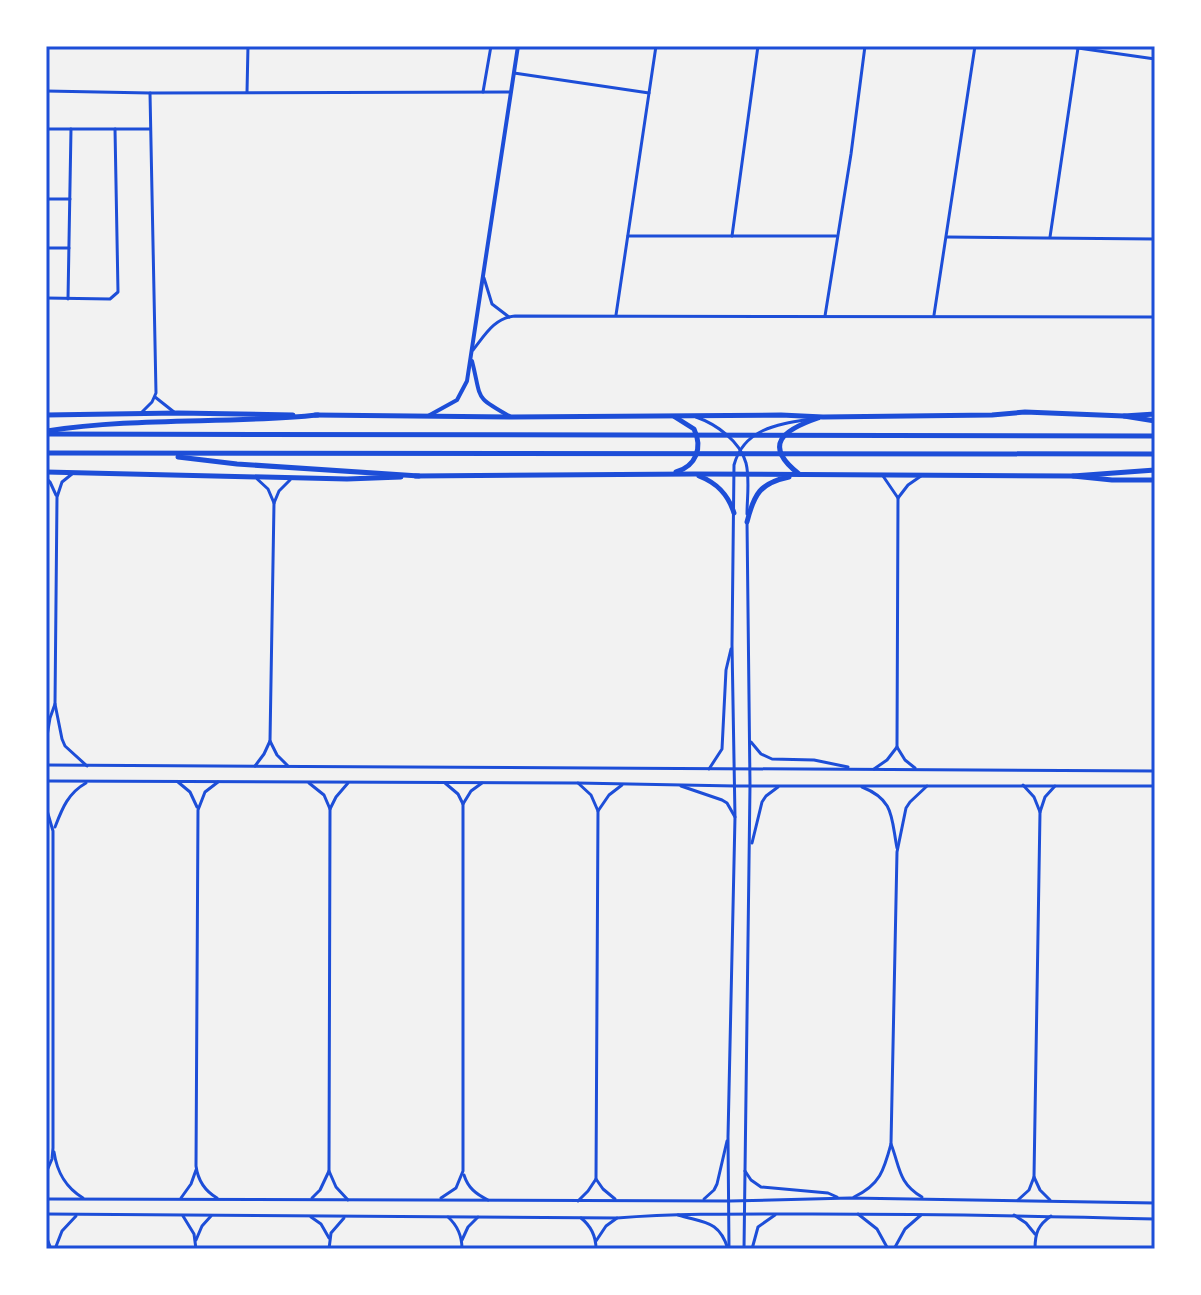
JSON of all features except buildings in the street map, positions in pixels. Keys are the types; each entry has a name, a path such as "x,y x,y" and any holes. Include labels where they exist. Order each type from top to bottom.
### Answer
{"main road":[{"path":"46,415 823,417 1025,412 1124,416 1155,414"},
{"path":"46,433 111,424 318,415"},
{"path":"663,474 687,467 698,452 694,429 674,416"},
{"path":"1124,416 1155,421"},
{"path":"800,475 781,455 782,440 792,428 823,417"},
{"path":"46,433 1155,436"},
{"path":"46,453 1155,454"},
{"path":"157,454 237,464 419,476"},
{"path":"46,475 79,472 353,479 663,474 1073,476 1155,470"},
{"path":"694,474 709,480 722,491 734,513"},
{"path":"747,522 760,490 773,481 800,475"},
{"path":"1073,476 1155,480"}],"street":[{"path":"247,92 248,46"},
{"path":"483,92 491,46"},
{"path":"427,416 454,402 467,381 518,46"},
{"path":"616,315 656,46"},
{"path":"732,236 758,46"},
{"path":"825,316 865,46"},
{"path":"934,315 975,46"},
{"path":"1064,46 1155,59"},
{"path":"1050,237 1078,48"},
{"path":"514,73 649,93"},
{"path":"46,91 511,92"},
{"path":"141,414 155,397 150,93"},
{"path":"46,129 150,129"},
{"path":"68,299 71,129"},
{"path":"46,298 110,299 118,292 115,129"},
{"path":"46,199 70,199"},
{"path":"628,236 838,236"},
{"path":"947,237 1155,239"},
{"path":"46,248 69,248"},
{"path":"483,270 492,304 509,317"},
{"path":"472,352 491,327 509,317 1155,317"},
{"path":"471,358 476,386 482,399 511,417"},
{"path":"155,397 178,413"},
{"path":"693,416 706,420 733,441 746,464 747,474 750,850 744,1249"},
{"path":"728,1249 735,817 732,645 734,465 739,451 750,438 766,428 823,417"},
{"path":"79,472 62,482 57,497 55,704 65,746 87,766"},
{"path":"46,475 57,497"},
{"path":"253,475 264,484 274,503"},
{"path":"883,476 898,498 897,747 905,760 917,770"},
{"path":"898,498 908,485 921,476"},
{"path":"255,766 270,741 274,503 279,491 293,477"},
{"path":"709,769 722,749 726,670 732,645"},
{"path":"46,742 55,704"},
{"path":"749,740 761,754 772,759 814,760 856,769"},
{"path":"270,741 277,755 288,766"},
{"path":"873,769 887,760 897,747"},
{"path":"46,765 1155,771"},
{"path":"46,781 1154,786"},
{"path":"53,831 65,801 88,781"},
{"path":"174,781 190,792 198,810"},
{"path":"180,1199 191,1184 196,1166 198,810 205,792 221,781"},
{"path":"306,782 319,790 330,809 329,1171 336,1187 348,1200"},
{"path":"330,809 339,792 349,782"},
{"path":"438,1200 456,1188 463,1171 463,804 454,789 445,783"},
{"path":"463,804 471,791 482,783"},
{"path":"577,783 591,795 598,811 596,1179 578,1201"},
{"path":"598,811 609,795 624,784"},
{"path":"674,784 722,800 735,817"},
{"path":"750,850 762,802 780,785"},
{"path":"850,1198 861,1194 879,1179 885,1169 891,1144 897,852 888,805 877,794 857,785"},
{"path":"897,852 906,808 929,785"},
{"path":"1023,785 1034,797 1040,812"},
{"path":"1018,1200 1029,1190 1034,1177 1040,812 1045,797 1056,786"},
{"path":"46,807 53,831 53,1148 46,1173"},
{"path":"702,1200 717,1184 728,1137"},
{"path":"891,1144 901,1177 925,1199"},
{"path":"53,1148 56,1165 64,1181 84,1198"},
{"path":"196,1166 201,1184 219,1200"},
{"path":"744,1170 761,1187 828,1193 841,1199"},
{"path":"311,1200 329,1171"},
{"path":"463,1171 473,1191 489,1200"},
{"path":"1034,1177 1040,1190 1050,1200"},
{"path":"596,1179 618,1201"},
{"path":"46,1199 730,1201 850,1198 1155,1203"},
{"path":"46,1214 617,1218 674,1214 923,1214 1155,1220"},
{"path":"674,1214 719,1230 728,1249"},
{"path":"752,1249 758,1227 775,1214"},
{"path":"858,1214 877,1229 888,1249"},
{"path":"894,1249 905,1229 923,1214"},
{"path":"53,1249 62,1231 76,1215"},
{"path":"1014,1215 1035,1234"},
{"path":"183,1216 192,1228 196,1249"},
{"path":"196,1240 202,1226 212,1216"},
{"path":"307,1216 321,1224 329,1238"},
{"path":"329,1249 329,1238 336,1225 346,1216"},
{"path":"1035,1249 1035,1234 1042,1223 1052,1216"},
{"path":"448,1217 458,1230 462,1249"},
{"path":"462,1240 468,1227 478,1217"},
{"path":"581,1217 590,1227 596,1249"},
{"path":"596,1241 606,1226 617,1218"},
{"path":"46,1236 53,1249"}]}
